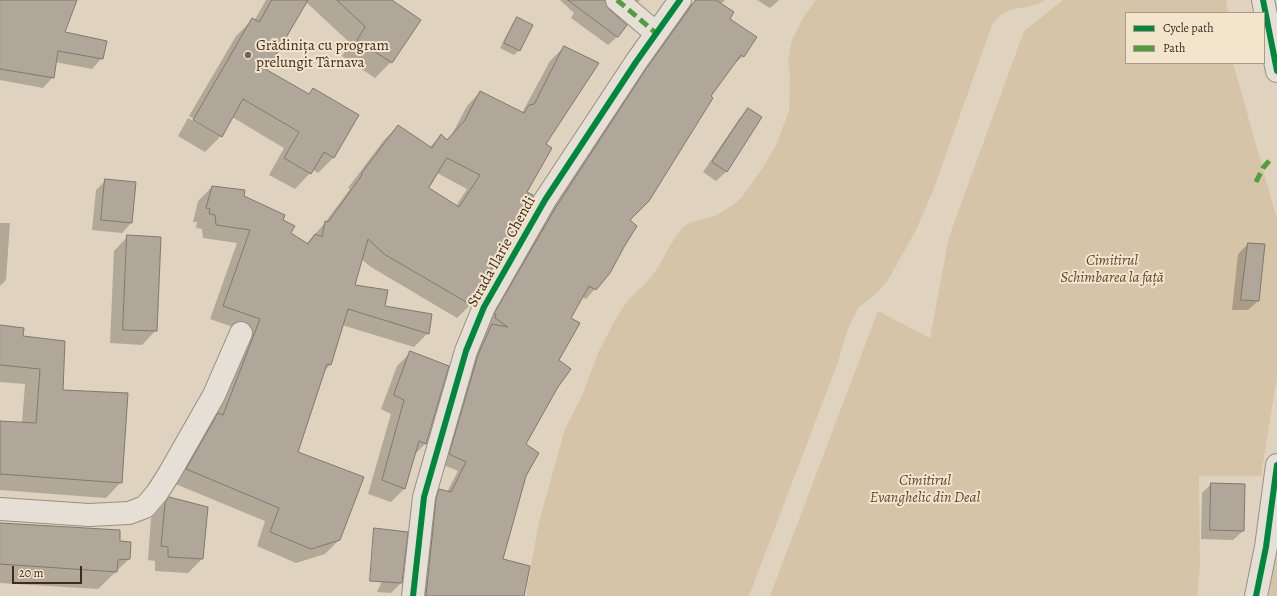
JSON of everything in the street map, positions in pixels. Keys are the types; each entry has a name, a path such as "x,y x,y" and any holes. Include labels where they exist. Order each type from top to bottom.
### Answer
{"street":[{"path":"617,0 656,33"},
{"name":"Strada Ilarie Chendi","path":"413,596 419,533 427,483 466,351 484,306 545,200 656,33 680,0"},
{"path":"1262,0 1265,12"},
{"path":"1265,14 1277,71"},
{"path":"0,509 89,515 129,513 145,507 157,493 169,474 214,395 241,333"},
{"path":"1256,596 1266,547 1277,465"}],"green space":[{"path":"816,0 1045,0 1037,4 1004,13 998,17 992,25 933,191 916,230 888,280 878,292 858,308 847,331 838,362 749,596 527,596 527,587 539,522 565,429 582,396 598,353 616,318 629,299 646,283 659,266 669,247 682,228 691,222 715,216 733,205 742,197 764,166 777,143 789,111 790,73 788,62 792,40 803,18"},
{"name":"Cimitirul Schimbarea la față","path":"1063,0 1226,0 1228,12 1125,12 1125,64 1233,64 1277,219 1277,376 1261,476 1199,476 1200,566 1197,596 770,596 878,311 930,338 949,237 1024,31"},
{"path":"1277,542 1277,596 1269,596"}],"building":[{"path":"0,0 77,0 65,32 107,41 103,59 58,51 54,78 0,69"},
{"path":"272,0 308,0 267,70 309,94 313,88 359,115 334,158 324,152 311,174 284,158 299,132 243,99 222,137 193,120 252,18 259,22"},
{"path":"337,0 392,0 421,20 392,63 357,40 365,27"},
{"path":"568,0 605,0 609,9 627,25 618,37"},
{"path":"696,0 716,0 734,12 730,19 757,37 744,57 741,55 711,96 713,98 649,201 630,220 637,226 610,273 596,290 589,286 571,318 580,323 559,360 571,369 558,387 526,444 539,453 526,476 503,559 530,566 524,596 426,596 436,499 439,489 451,492 466,462 449,454 478,355 492,324 508,327 495,318 496,315 494,314 556,207 646,69"},
{"path":"517,17 533,25 520,51 504,43"},
{"path":"564,46 599,63 546,144 552,148 527,192 533,195 471,305 384,254 368,239 355,285 388,290 385,306 432,314 429,334 348,309 331,365 327,364 298,452 364,477 340,540 311,549 270,532 279,508 186,469 218,413 223,415 260,319 223,306 250,230 216,225 215,215 209,214 210,209 206,208 212,186 245,190 244,196 285,215 283,220 295,226 291,233 308,244 315,234 322,237 325,221 328,222 362,175 361,174 398,125 432,148 441,134 447,140 465,120 480,91 524,113 529,105 534,104","holes":["447,158 480,175 459,207 429,188"]},
{"path":"748,108 762,117 727,172 712,162"},
{"path":"105,179 136,182 132,223 101,220"},
{"path":"127,235 161,237 157,331 123,330"},
{"path":"1248,243 1265,244 1259,301 1241,300"},
{"path":"0,325 24,328 23,336 65,341 63,390 128,393 122,483 0,474 0,421 36,423 40,369 0,365"},
{"path":"410,351 449,366 426,444 419,441 405,489 382,480 404,400 394,395"},
{"path":"1211,483 1245,484 1244,531 1210,530"},
{"path":"169,497 208,507 203,559 168,557 168,547 161,546 165,503"},
{"path":"0,523 120,530 120,541 131,542 130,559 118,560 117,572 0,564"},
{"path":"374,528 408,532 402,583 370,581"}],"marked path":[{"path":"617,0 656,33"},
{"path":"1256,182 1263,168 1270,160"}],"cycle path":[{"path":"413,596 424,497 466,351 484,307 545,200 636,62 680,0"},
{"path":"1263,0 1277,71"},
{"path":"1256,596 1266,547 1277,465"}],"place":[{"name":"Grădinița cu program prelungit Târnava","path":"248,55"}],"park label":[{"name":"Cimitirul Evanghelic din Deal","path":"925,490"}]}
